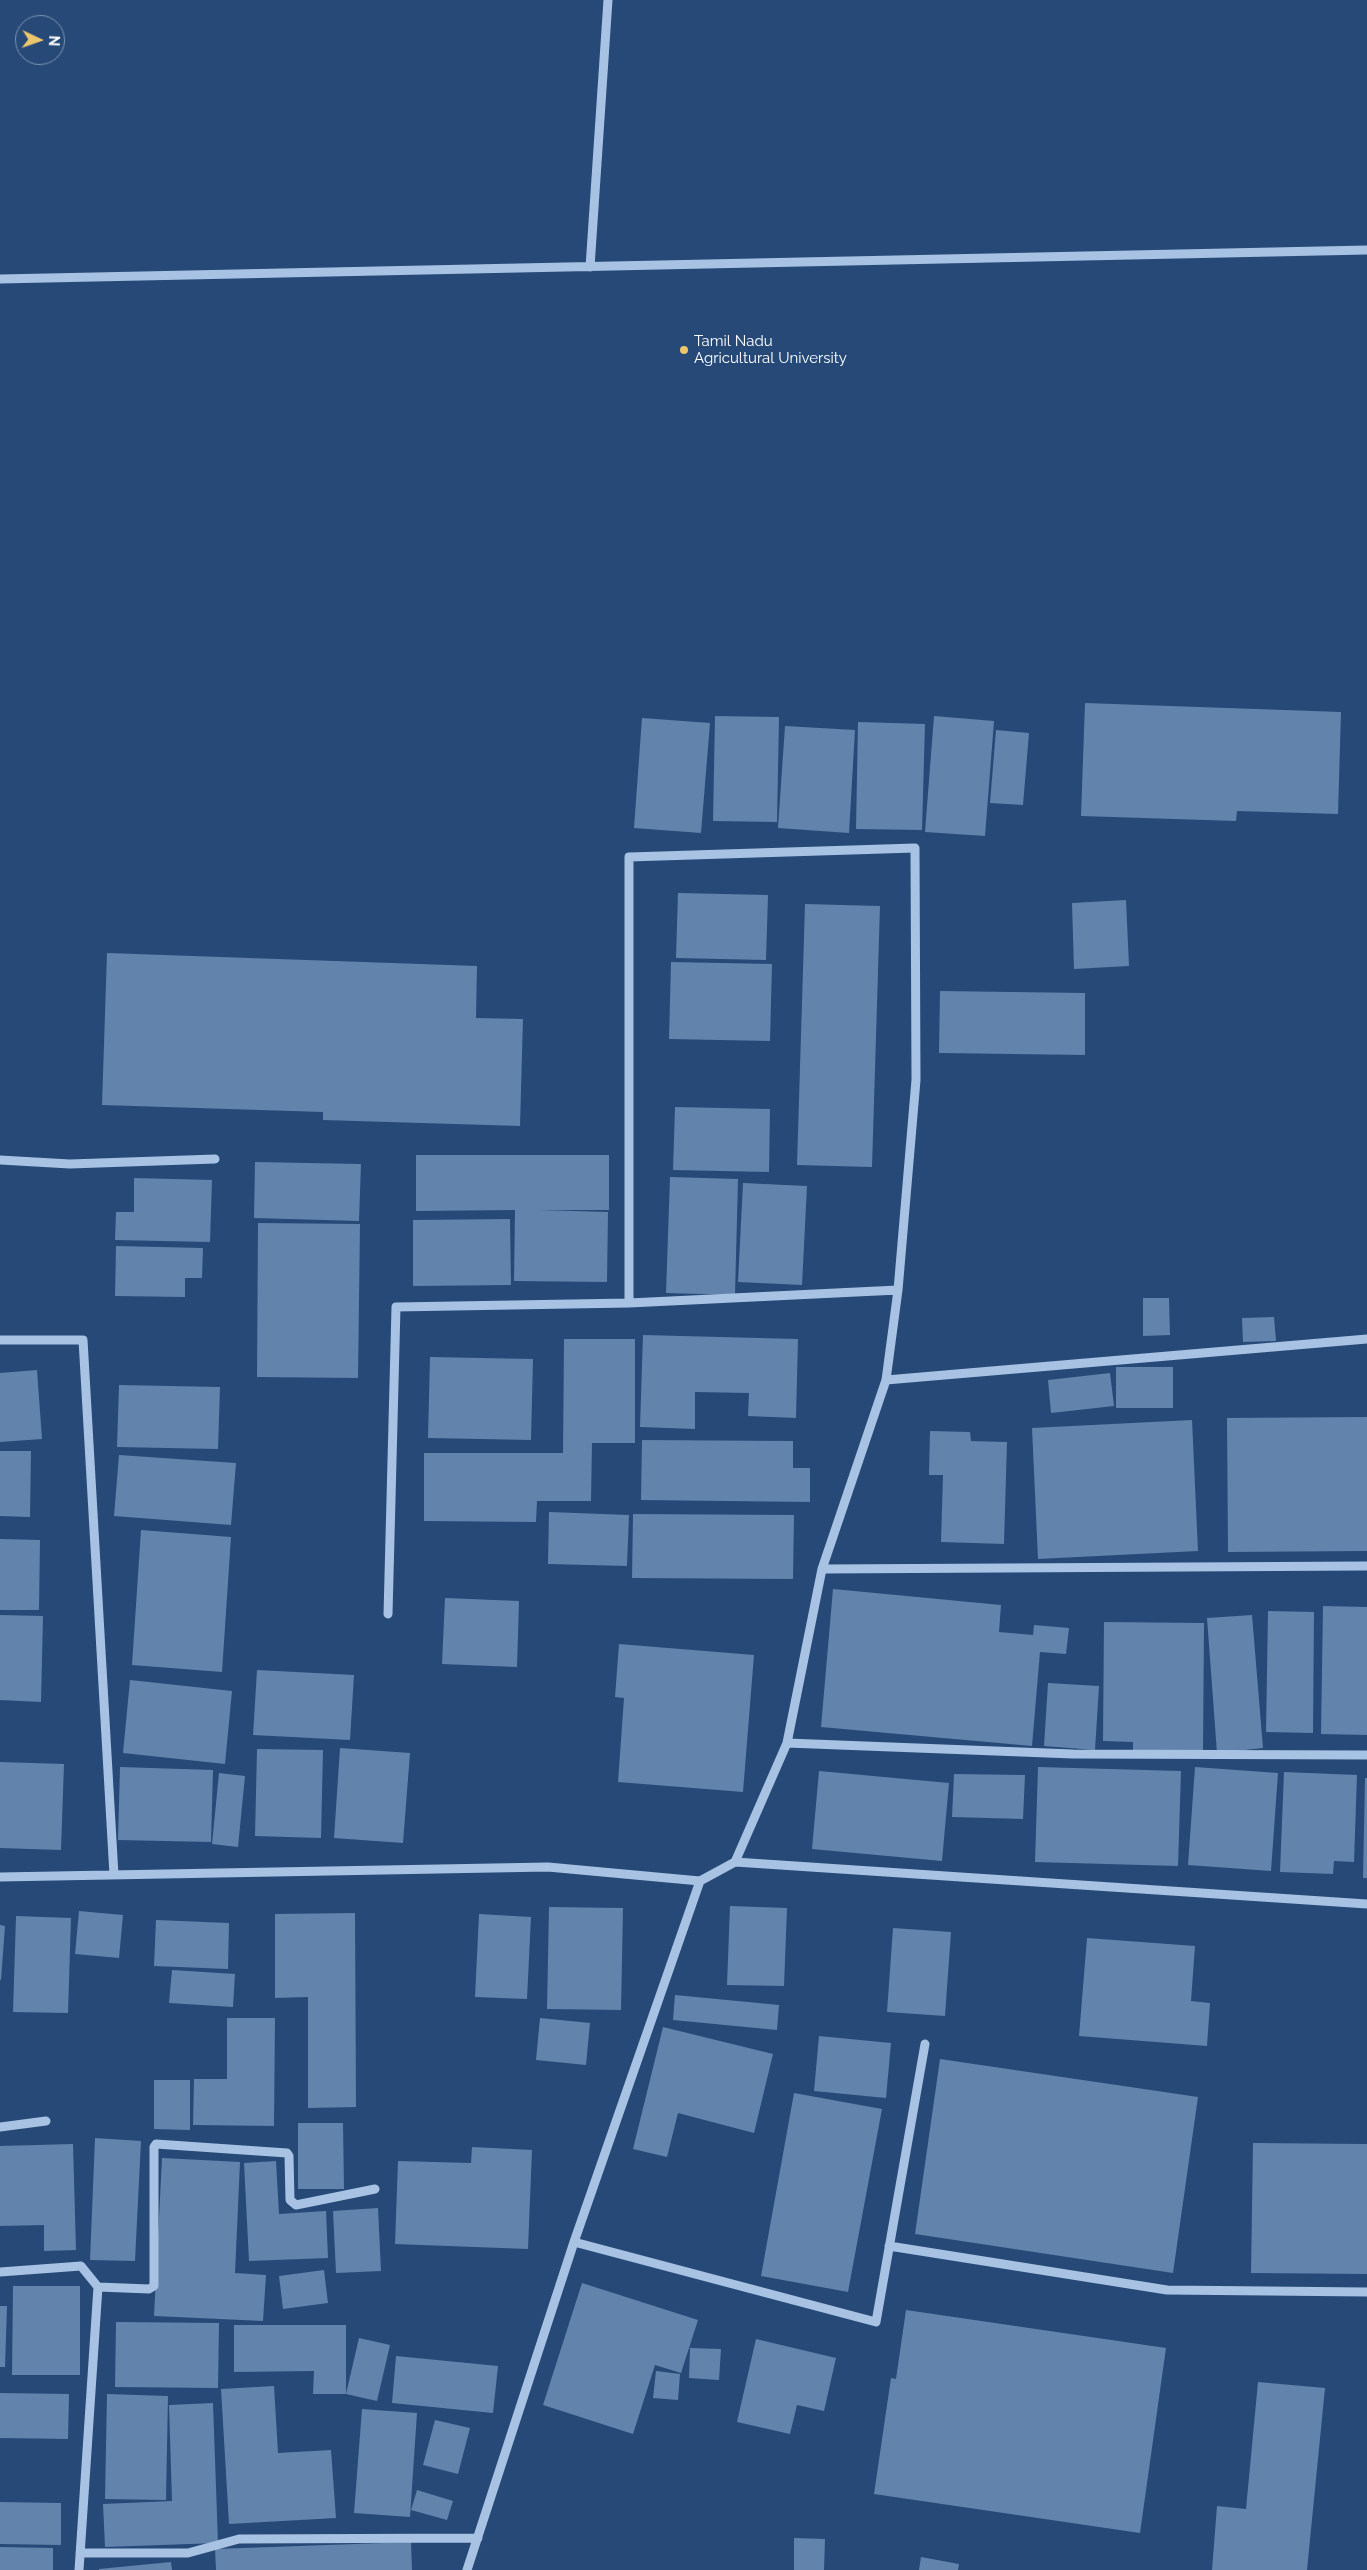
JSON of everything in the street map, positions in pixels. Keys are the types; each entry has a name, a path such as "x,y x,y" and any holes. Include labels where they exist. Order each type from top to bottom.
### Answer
{"street":[{"path":"590,267 608,0"},
{"path":"0,279 1367,250"},
{"path":"629,1303 629,857 915,848 916,1080 898,1290 886,1380 822,1569 787,1743 736,1862"},
{"path":"0,1160 70,1164 215,1159"},
{"path":"388,1614 396,1307 629,1303 898,1290"},
{"path":"886,1380 1367,1339"},
{"path":"0,1340 83,1340 114,1875"},
{"path":"822,1569 1367,1566"},
{"path":"787,1743 1074,1754 1367,1755"},
{"path":"0,1876 548,1867 700,1881 736,1862 1367,1904"},
{"path":"467,2570 574,2242 700,1881"},
{"path":"574,2242 876,2322 926,2044"},
{"path":"0,2127 46,2121"},
{"path":"98,2287 150,2290 154,2286 154,2147 156,2144 287,2154 289,2156 290,2200 296,2205 374,2189"},
{"path":"889,2246 1167,2290 1367,2292"},
{"path":"0,2272 81,2266 98,2287 79,2570"},
{"path":"80,2553 188,2552 239,2539 478,2538"}],"building":[{"path":"1085,703 1341,712 1338,814 1237,811 1236,821 1081,816"},
{"path":"715,716 779,717 777,822 713,821"},
{"path":"934,716 994,721 985,836 925,832"},
{"path":"642,718 710,723 701,833 634,828"},
{"path":"858,722 925,724 922,830 856,829"},
{"path":"785,726 855,730 849,833 778,828"},
{"path":"996,730 1029,733 1023,805 990,803"},
{"path":"678,893 768,895 766,960 676,958"},
{"path":"1126,900 1129,966 1074,969 1072,903"},
{"path":"805,904 880,906 872,1167 797,1165"},
{"path":"107,953 477,966 476,1018 523,1019 520,1126 323,1120 323,1112 102,1105"},
{"path":"671,962 772,964 770,1041 669,1039"},
{"path":"940,991 1085,993 1085,1055 939,1053"},
{"path":"675,1107 770,1109 769,1172 673,1170"},
{"path":"416,1155 609,1155 609,1210 540,1210 608,1212 607,1282 514,1281 515,1210 416,1211"},
{"path":"255,1162 361,1164 359,1221 254,1218"},
{"path":"670,1177 738,1179 735,1295 666,1293"},
{"path":"134,1178 212,1180 210,1242 115,1240 116,1212 134,1212"},
{"path":"743,1183 807,1186 802,1285 738,1282"},
{"path":"510,1219 511,1285 413,1286 413,1220"},
{"path":"258,1223 360,1224 358,1378 257,1377"},
{"path":"116,1246 203,1248 202,1278 185,1278 185,1297 115,1296"},
{"path":"1143,1298 1169,1298 1170,1335 1143,1336"},
{"path":"1274,1317 1276,1341 1243,1342 1242,1318"},
{"path":"643,1335 798,1339 796,1418 748,1416 749,1393 695,1392 695,1429 640,1427"},
{"path":"564,1339 635,1339 635,1443 592,1443 591,1501 537,1501 536,1522 424,1521 424,1453 563,1453"},
{"path":"430,1357 533,1359 531,1440 428,1438"},
{"path":"1116,1367 1173,1367 1173,1408 1116,1408"},
{"path":"37,1370 42,1439 0,1442 0,1373"},
{"path":"1110,1373 1114,1406 1051,1413 1048,1380"},
{"path":"119,1385 220,1387 218,1449 117,1447"},
{"path":"1367,1417 1367,1551 1228,1552 1227,1418"},
{"path":"1192,1420 1198,1551 1038,1559 1032,1428"},
{"path":"930,1431 970,1432 971,1441 1007,1442 1004,1544 941,1542 943,1475 929,1475"},
{"path":"642,1440 793,1441 793,1468 810,1468 810,1502 641,1500"},
{"path":"0,1451 31,1451 30,1517 0,1516"},
{"path":"119,1455 236,1463 231,1525 114,1516"},
{"path":"549,1512 629,1515 627,1566 548,1564"},
{"path":"633,1514 794,1515 793,1579 632,1578"},
{"path":"141,1530 231,1537 222,1672 132,1665"},
{"path":"0,1539 40,1540 39,1610 0,1610"},
{"path":"833,1589 1001,1605 999,1632 1033,1635 1034,1625 1069,1628 1066,1654 1040,1652 1032,1746 821,1727"},
{"path":"445,1598 519,1601 517,1667 442,1664"},
{"path":"1323,1606 1367,1607 1367,1735 1321,1734"},
{"path":"1268,1611 1314,1612 1313,1733 1266,1732"},
{"path":"0,1615 43,1616 41,1702 0,1700"},
{"path":"1252,1615 1263,1748 1217,1753 1207,1618"},
{"path":"1104,1622 1204,1623 1203,1752 1133,1751 1133,1742 1103,1741"},
{"path":"619,1644 754,1655 743,1792 618,1782 624,1698 615,1697"},
{"path":"257,1670 354,1675 350,1740 253,1735"},
{"path":"130,1680 232,1691 225,1764 123,1753"},
{"path":"1048,1683 1099,1686 1095,1750 1044,1746"},
{"path":"340,1748 410,1753 403,1843 334,1838"},
{"path":"257,1749 323,1750 321,1838 255,1836"},
{"path":"0,1762 64,1764 61,1850 0,1848"},
{"path":"120,1767 213,1770 211,1842 118,1840"},
{"path":"1038,1767 1181,1771 1178,1866 1035,1862"},
{"path":"1195,1767 1278,1773 1271,1871 1188,1865"},
{"path":"819,1771 949,1783 942,1861 812,1849"},
{"path":"1284,1772 1357,1775 1354,1862 1334,1861 1333,1874 1280,1872"},
{"path":"219,1773 245,1776 238,1847 212,1844"},
{"path":"954,1774 1025,1775 1023,1819 952,1817"},
{"path":"1365,1778 1367,1778 1367,1878 1363,1878"},
{"path":"730,1906 787,1908 784,1986 727,1985"},
{"path":"549,1907 623,1908 621,2010 547,2009"},
{"path":"79,1911 123,1915 119,1958 75,1954"},
{"path":"355,1913 356,2107 308,2108 308,1997 275,1998 275,1914"},
{"path":"479,1914 531,1917 527,1999 475,1997"},
{"path":"16,1916 71,1918 68,2013 13,2012"},
{"path":"156,1920 229,1923 228,1969 154,1966"},
{"path":"0,1925 5,1926 1,1980 0,1980"},
{"path":"893,1928 951,1932 945,2016 887,2012"},
{"path":"1087,1938 1195,1946 1191,2001 1210,2003 1207,2046 1079,2036"},
{"path":"172,1970 235,1974 233,2007 169,2003"},
{"path":"675,1995 779,2005 777,2030 673,2020"},
{"path":"227,2018 275,2018 274,2126 193,2125 194,2079 227,2079"},
{"path":"540,2018 590,2023 586,2065 536,2060"},
{"path":"663,2027 773,2054 754,2133 678,2113 667,2157 633,2149"},
{"path":"819,2036 891,2043 886,2098 814,2091"},
{"path":"940,2059 1198,2097 1173,2273 915,2234"},
{"path":"154,2080 190,2080 190,2130 154,2129"},
{"path":"794,2093 882,2109 848,2292 761,2276"},
{"path":"298,2123 343,2123 344,2189 298,2189"},
{"path":"95,2138 141,2141 135,2261 90,2260"},
{"path":"1253,2143 1367,2144 1367,2274 1251,2273"},
{"path":"73,2144 76,2250 44,2251 44,2225 0,2226 0,2146"},
{"path":"472,2147 532,2150 528,2249 395,2244 398,2161 471,2163"},
{"path":"162,2158 240,2162 235,2273 266,2275 263,2321 154,2316"},
{"path":"276,2161 279,2214 326,2211 328,2258 249,2261 244,2163"},
{"path":"378,2208 381,2271 336,2273 333,2211"},
{"path":"324,2270 328,2303 283,2309 279,2276"},
{"path":"582,2283 698,2320 681,2373 655,2365 633,2434 543,2405"},
{"path":"13,2286 80,2286 80,2375 12,2375"},
{"path":"0,2306 7,2306 5,2367 0,2367"},
{"path":"906,2310 1166,2348 1140,2533 874,2494 891,2378 896,2379"},
{"path":"116,2322 219,2323 218,2388 115,2387"},
{"path":"234,2325 346,2325 346,2394 313,2394 314,2371 234,2372"},
{"path":"359,2338 390,2345 377,2401 346,2394"},
{"path":"756,2339 836,2358 824,2411 797,2405 790,2434 737,2422"},
{"path":"690,2348 721,2349 719,2380 689,2378"},
{"path":"396,2356 498,2366 493,2413 392,2403"},
{"path":"656,2371 680,2374 678,2400 653,2398"},
{"path":"1258,2382 1325,2388 1307,2570 1212,2570 1217,2506 1246,2509"},
{"path":"274,2386 278,2453 331,2450 336,2518 229,2524 221,2389"},
{"path":"0,2393 69,2394 68,2439 0,2438"},
{"path":"107,2394 168,2396 166,2500 105,2499"},
{"path":"213,2403 218,2543 105,2547 103,2504 172,2501 169,2405"},
{"path":"362,2409 417,2413 410,2517 354,2513"},
{"path":"435,2420 470,2428 458,2474 423,2465"},
{"path":"417,2490 453,2501 447,2520 411,2510"},
{"path":"0,2502 61,2503 61,2545 0,2544"},
{"path":"794,2538 825,2539 824,2570 794,2570"},
{"path":"411,2542 412,2570 216,2570 215,2549"},
{"path":"0,2547 53,2548 53,2570 0,2570"},
{"path":"921,2557 959,2564 958,2570 919,2570"},
{"path":"171,2562 172,2570 99,2570 99,2569"}],"place":[{"name":"Tamil Nadu Agricultural University","path":"684,350"}]}
